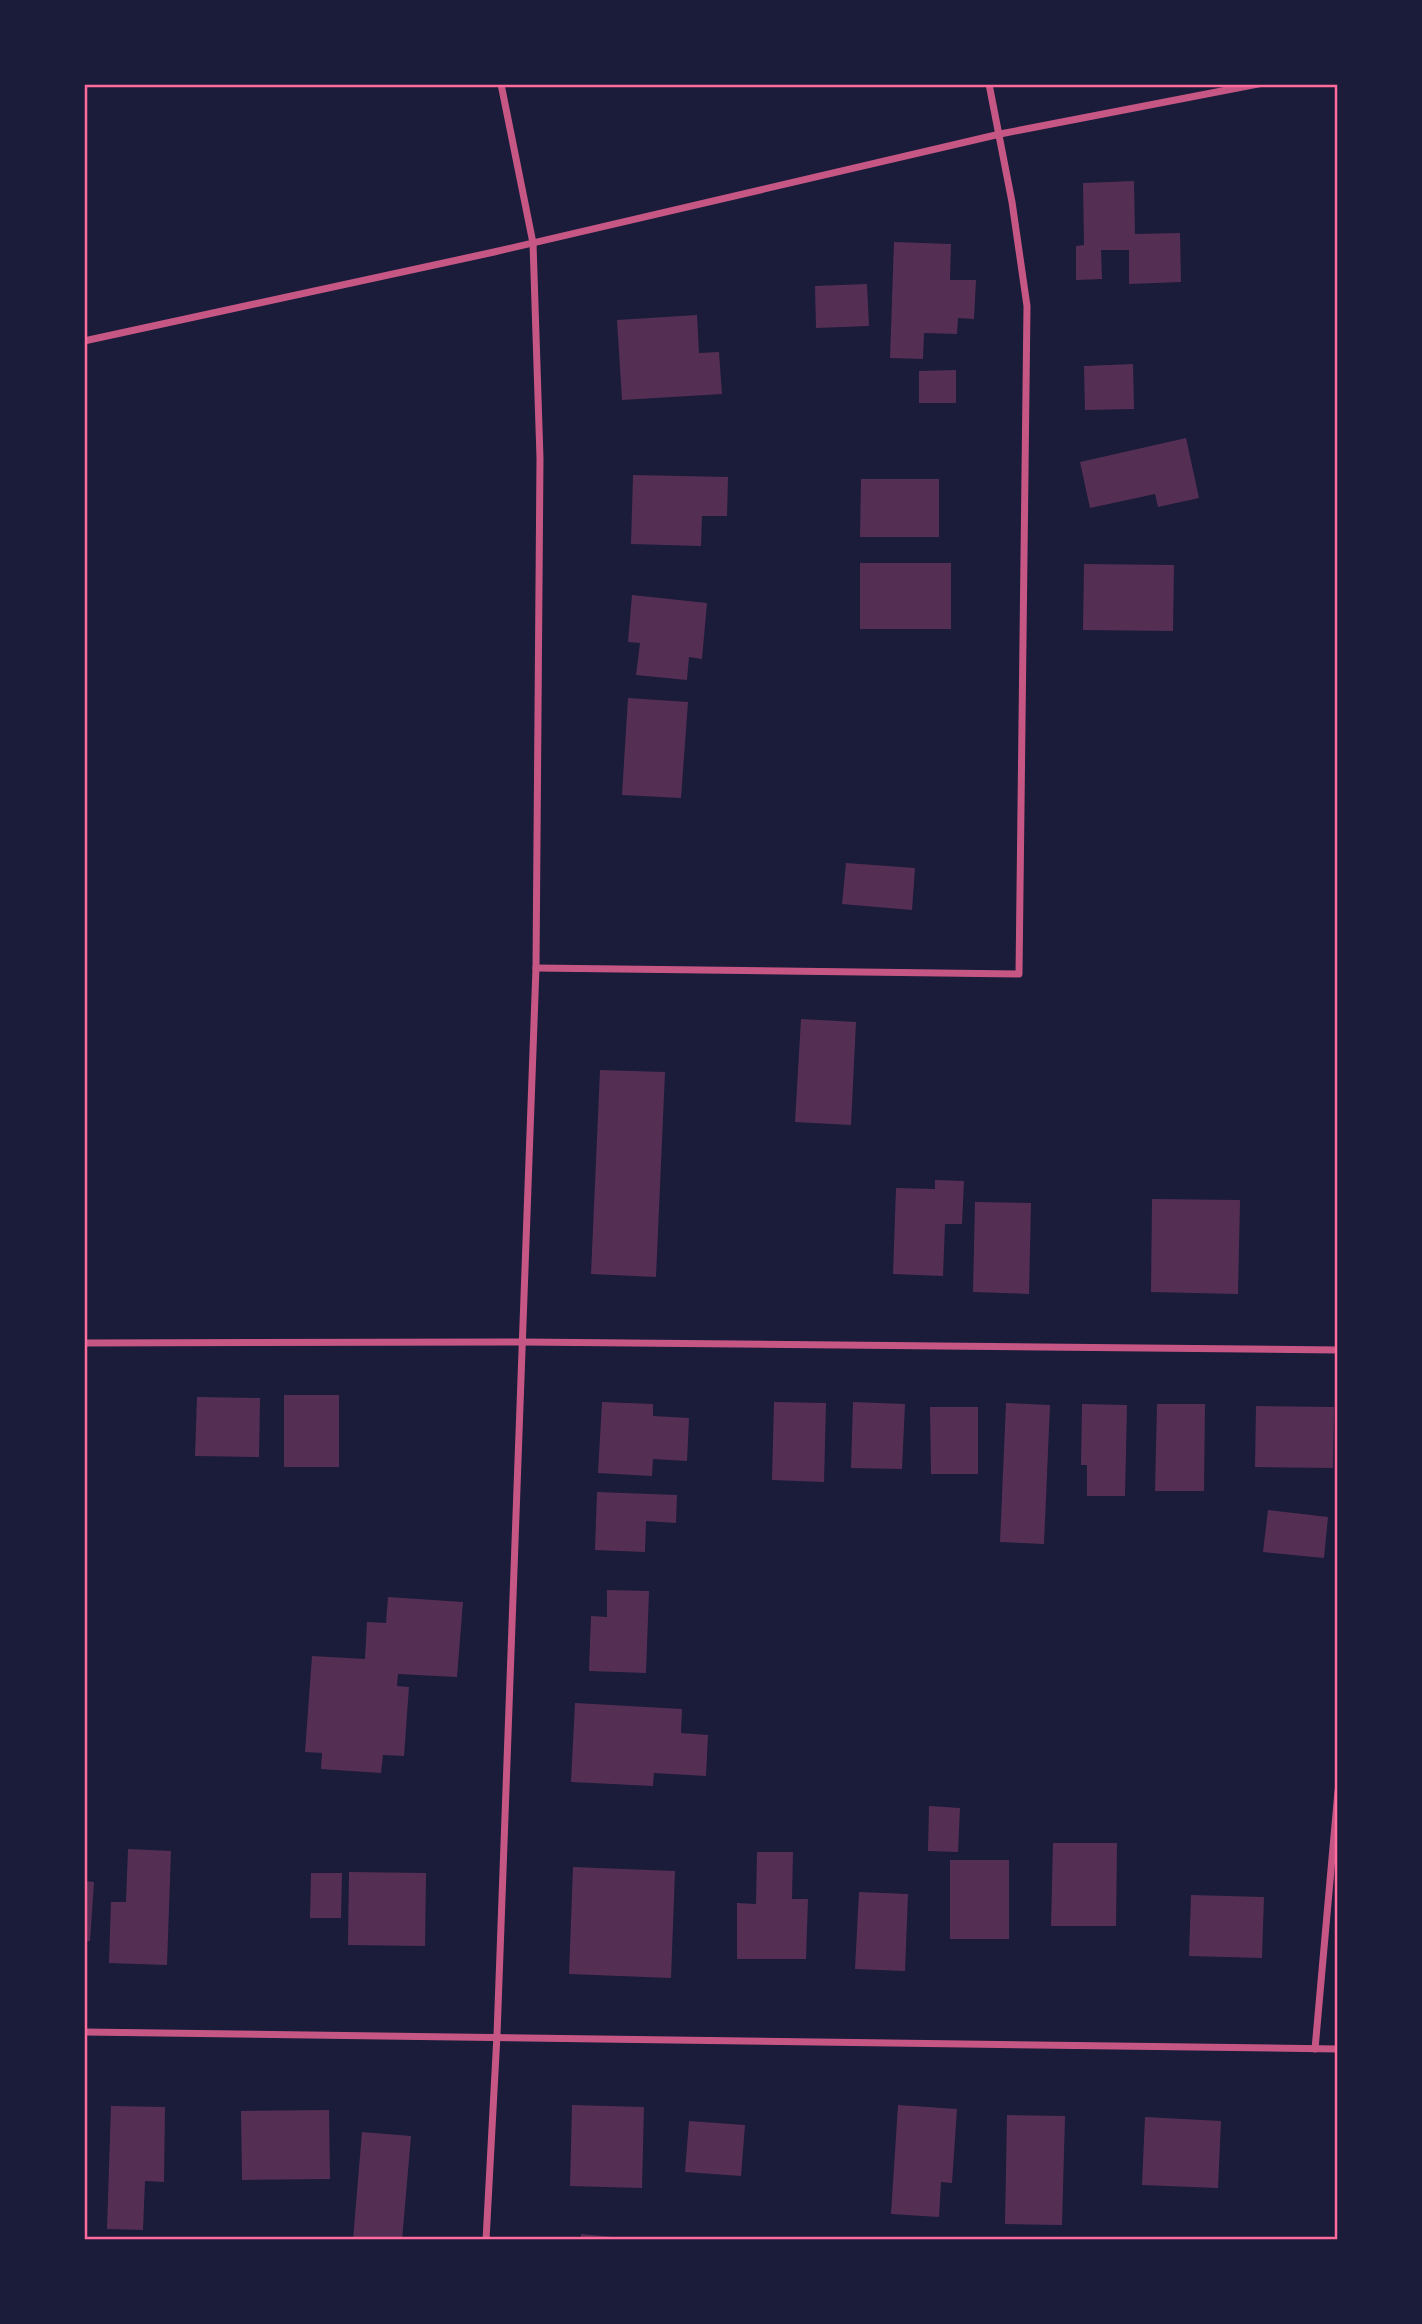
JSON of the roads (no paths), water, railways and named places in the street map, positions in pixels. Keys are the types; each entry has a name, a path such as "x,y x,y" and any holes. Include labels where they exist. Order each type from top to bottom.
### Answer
{"street":[{"path":"486,2240 497,2035 536,968 540,458 533,243 501,84"},
{"path":"536,968 1019,974 1027,306 1000,134 989,84"},
{"path":"84,341 533,243 1000,134 1258,84"},
{"path":"84,1343 522,1342 1338,1350"},
{"path":"1315,2049 1338,1791"},
{"path":"84,2032 497,2035 1338,2049"}]}
